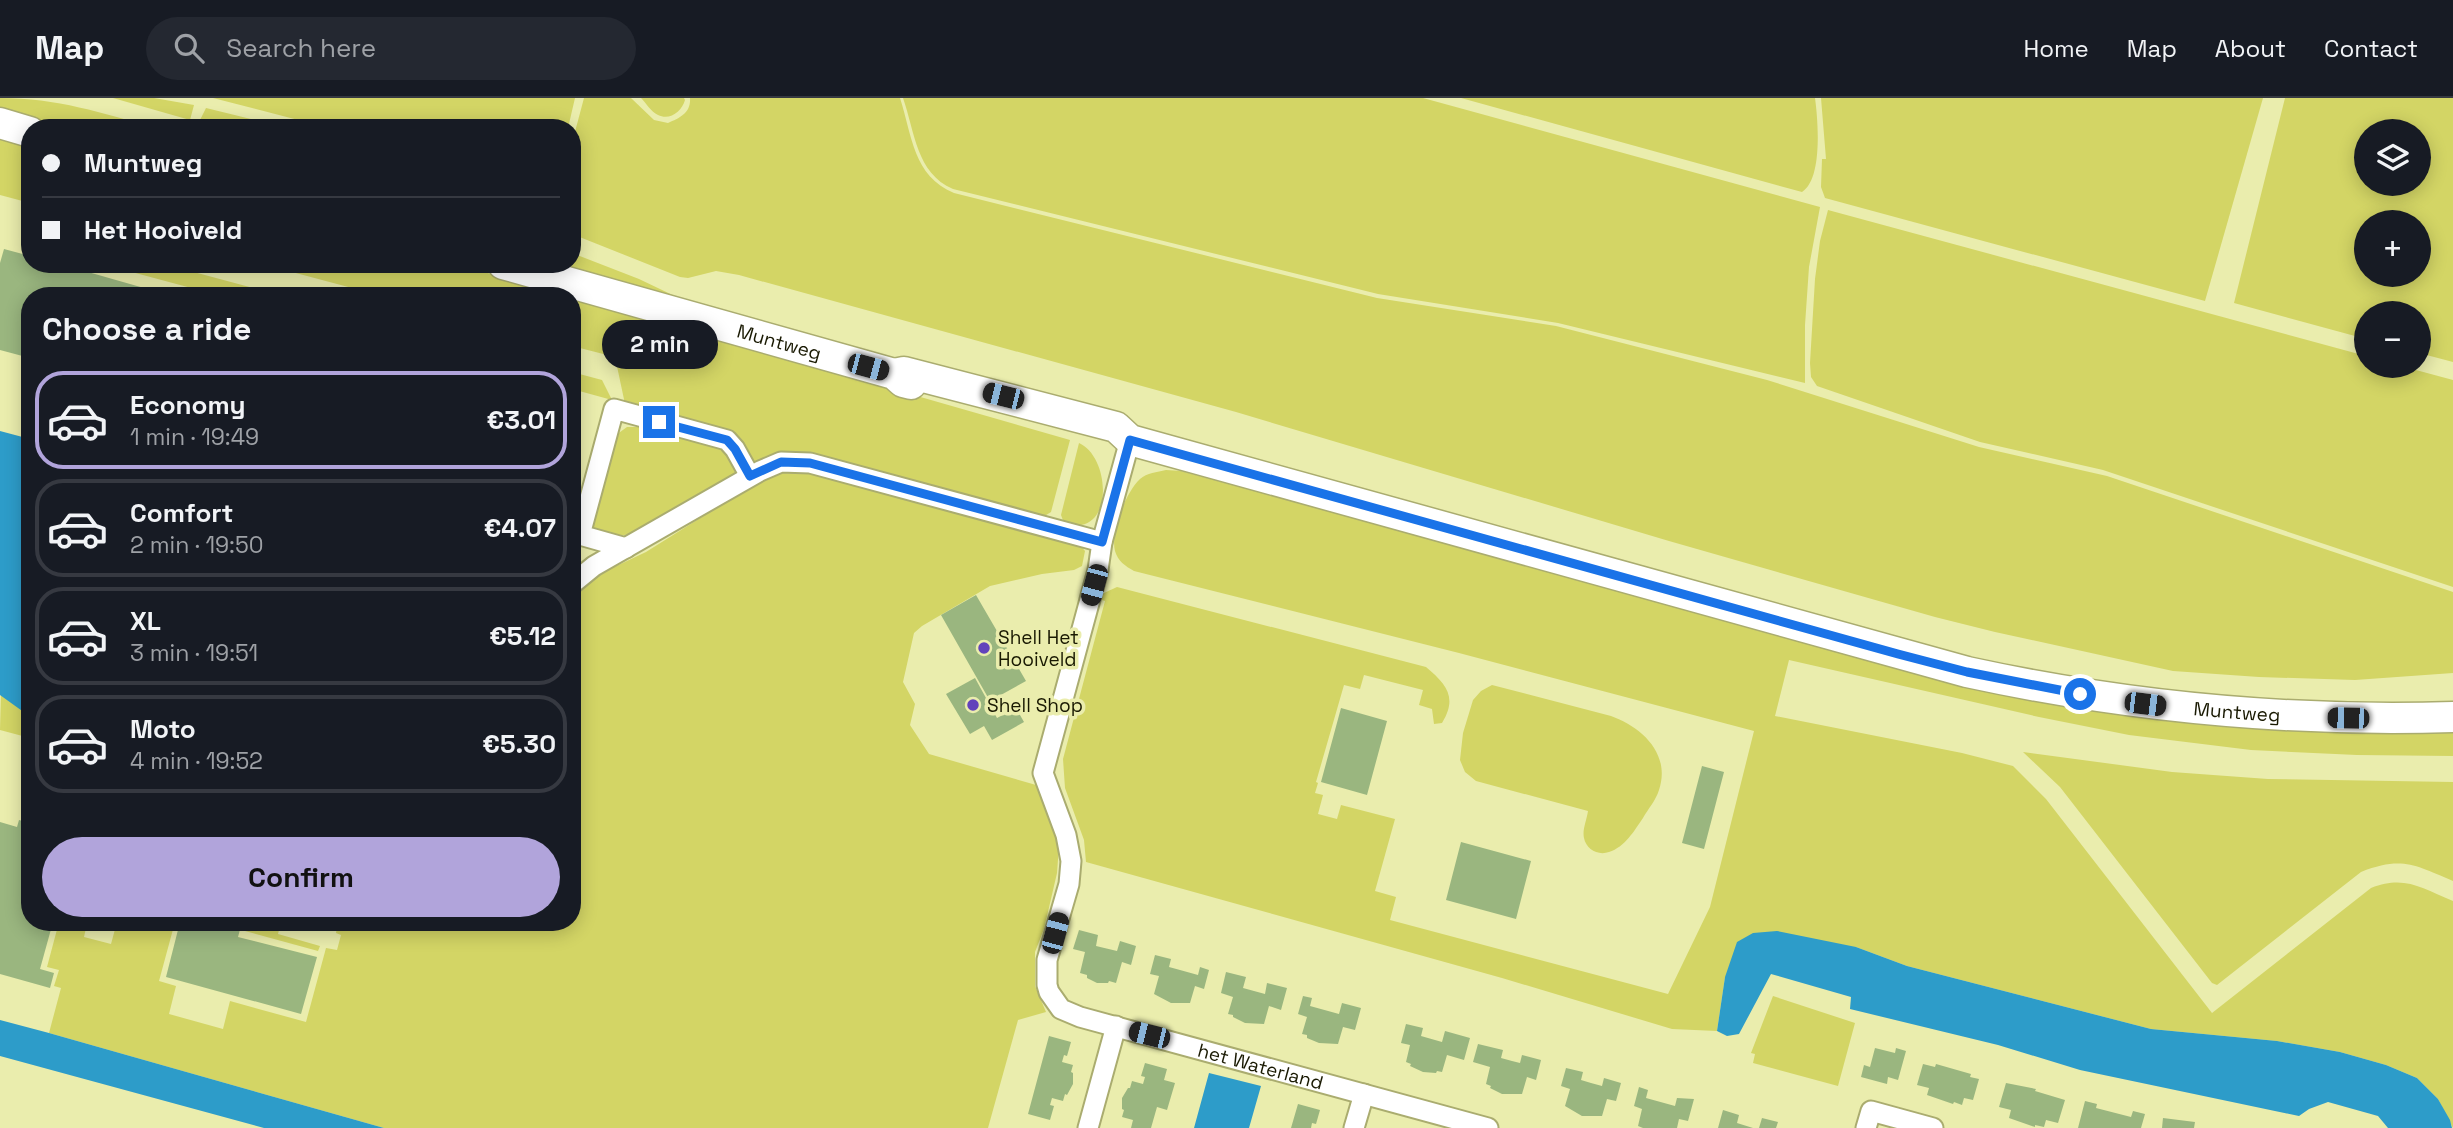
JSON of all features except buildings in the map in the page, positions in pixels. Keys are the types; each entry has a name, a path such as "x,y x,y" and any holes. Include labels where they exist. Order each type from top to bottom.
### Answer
{"main road":[{"path":"0,123 21,129"},
{"name":"Muntweg","path":"535,273 894,374 904,372 1116,426 1130,440 1898,654 2025,684 2124,701 2248,714 2453,717"}],"street":[{"path":"581,531 614,409 727,440 750,476"},
{"name":"het Waterland","path":"1130,440 1043,772 1066,835 1071,861 1069,884 1047,960 1045,976 1048,992 1061,1009 1080,1017 1488,1128"},
{"path":"581,576 750,476 781,462 810,463 1102,542"},
{"path":"581,535 626,548"},
{"path":"1087,1128 1115,1026"},
{"path":"1354,1128 1364,1094"},
{"path":"1866,1128 1871,1111 1933,1128"}],"shaded area":[{"path":"0,98 21,99 60,104 123,119 35,119 0,109"},
{"path":"113,98 154,98 194,105 190,119"},
{"path":"213,98 575,98 570,119 294,119"},
{"path":"584,98 631,98 654,120 668,123 687,111 690,98 900,98 922,165 940,186 954,193 1377,298 1556,326 1767,380 1979,447 2107,476 2453,592 2453,673 2355,680 2173,671 1995,632 1669,541 1236,412 739,275 716,271 688,278 680,277 581,238 581,119 578,119"},
{"path":"641,98 685,100 678,111 671,116 662,117 655,114"},
{"path":"903,98 1423,98 1820,207 1809,267 1805,383 1558,323 1378,294 953,189 931,173 924,162"},
{"path":"1461,98 1815,98 1818,134 1816,162 1809,185 1802,192"},
{"path":"1821,98 2263,98 2205,301 1825,198 1821,187 1822,159 1826,159"},
{"path":"2285,98 2453,98 2453,362 2431,356 2431,301 2354,301 2354,336 2234,303"},
{"path":"206,108 251,119 200,119"},
{"path":"0,137 21,143 21,201 0,195"},
{"path":"1828,210 2354,353 2354,378 2431,378 2431,374 2453,380 2453,587 2103,470 1980,442 1817,386 1811,377 1810,363 1820,241"},
{"path":"581,256 639,279 683,300 581,272"},
{"path":"135,273 197,273 250,287 188,287"},
{"path":"296,273 488,273 537,287 348,287"},
{"path":"581,300 1070,440 1051,512 1043,517 802,452 776,454 753,462 737,437 730,432 625,404 615,357 581,348"},
{"path":"581,374 602,380 612,400 581,391"},
{"path":"627,427 648,427 724,448 738,472 632,534 616,536 591,529 616,435"},
{"path":"1079,443 1089,450 1096,461 1103,487 1098,512 1091,521 1077,525 1064,523 1061,515"},
{"path":"785,470 806,471 1080,545 1085,551 1082,566 1074,570 990,586 922,626 914,633 903,682 915,704 910,725 929,754 1036,785 1059,846 1057,873 1044,929 1035,952 1035,986 1046,1012 1018,1020 988,1128 384,1128 49,1033 61,988 54,986 59,970 47,967 57,931 85,931 84,937 111,944 115,931 173,931 159,981 176,986 169,1014 223,1029 230,1001 306,1022 326,948 337,950 341,935 336,931 581,931 581,589 591,578 646,552 764,478"},
{"path":"1166,470 1181,471 1679,607 2347,732 2453,733 2453,756 2251,750 2129,735 1789,660 1775,716 1962,753 2013,766 2046,799 2212,1013 2371,888 2403,883 2453,901 2453,1128 2438,1099 2417,1078 2386,1065 2340,1052 2277,1041 2151,1029 1907,966 1856,947 1725,977 1717,1031 1672,1029 1502,978 1086,862 1084,840 1065,788 1063,759 1105,601 1099,599 1104,593 1117,587 1426,667 1448,692 1449,706 1442,723 1434,724 1432,709 1419,705 1423,690 1364,675 1360,689 1344,685 1316,782 1315,793 1323,795 1318,814 1337,819 1341,805 1395,819 1375,891 1396,897 1390,920 1668,994 1710,907 1754,731 1134,571 1122,563 1115,551 1115,534 1120,513 1129,493 1140,479"},
{"path":"1492,685 1611,716 1633,727 1651,744 1661,765 1659,790 1636,828 1620,846 1601,853 1593,851 1587,845 1584,828 1588,811 1476,781 1465,772 1460,760 1463,733 1473,700 1481,691"},
{"path":"1,694 21,709 21,736 0,730"},
{"path":"2023,752 2172,772 2268,779 2453,782 2453,881 2408,864 2387,864 2361,872 2217,985 2212,983 2060,787"},
{"path":"245,931 279,931 278,934 320,946 318,951"},
{"path":"1773,996 1855,1023 1838,1086 1753,1063 1755,1054 1751,1053"}],"water":[{"path":"0,431 21,437 21,710 0,695"},
{"path":"1777,931 1856,947 1907,966 2151,1029 2277,1041 2340,1052 2386,1065 2417,1078 2438,1099 2452,1128 2388,1128 2378,1116 2328,1102 2299,1116 2080,1070 1998,1045 1850,1009 1851,997 1771,974 1739,1034 1727,1036 1717,1031 1725,977 1737,942 1753,933"},
{"path":"0,1020 384,1128 264,1128 0,1056"},
{"path":"1209,1073 1261,1086 1249,1128 1194,1128"}],"place":[{"name":"Shell Het Hooiveld","path":"984,648"},
{"name":"Shell Shop","path":"973,705"}],"route":[{"path":"659,422 727,440 732,443 750,476 781,462 810,463 1102,542 1130,440 1898,654 1967,672 2080,694"}]}
